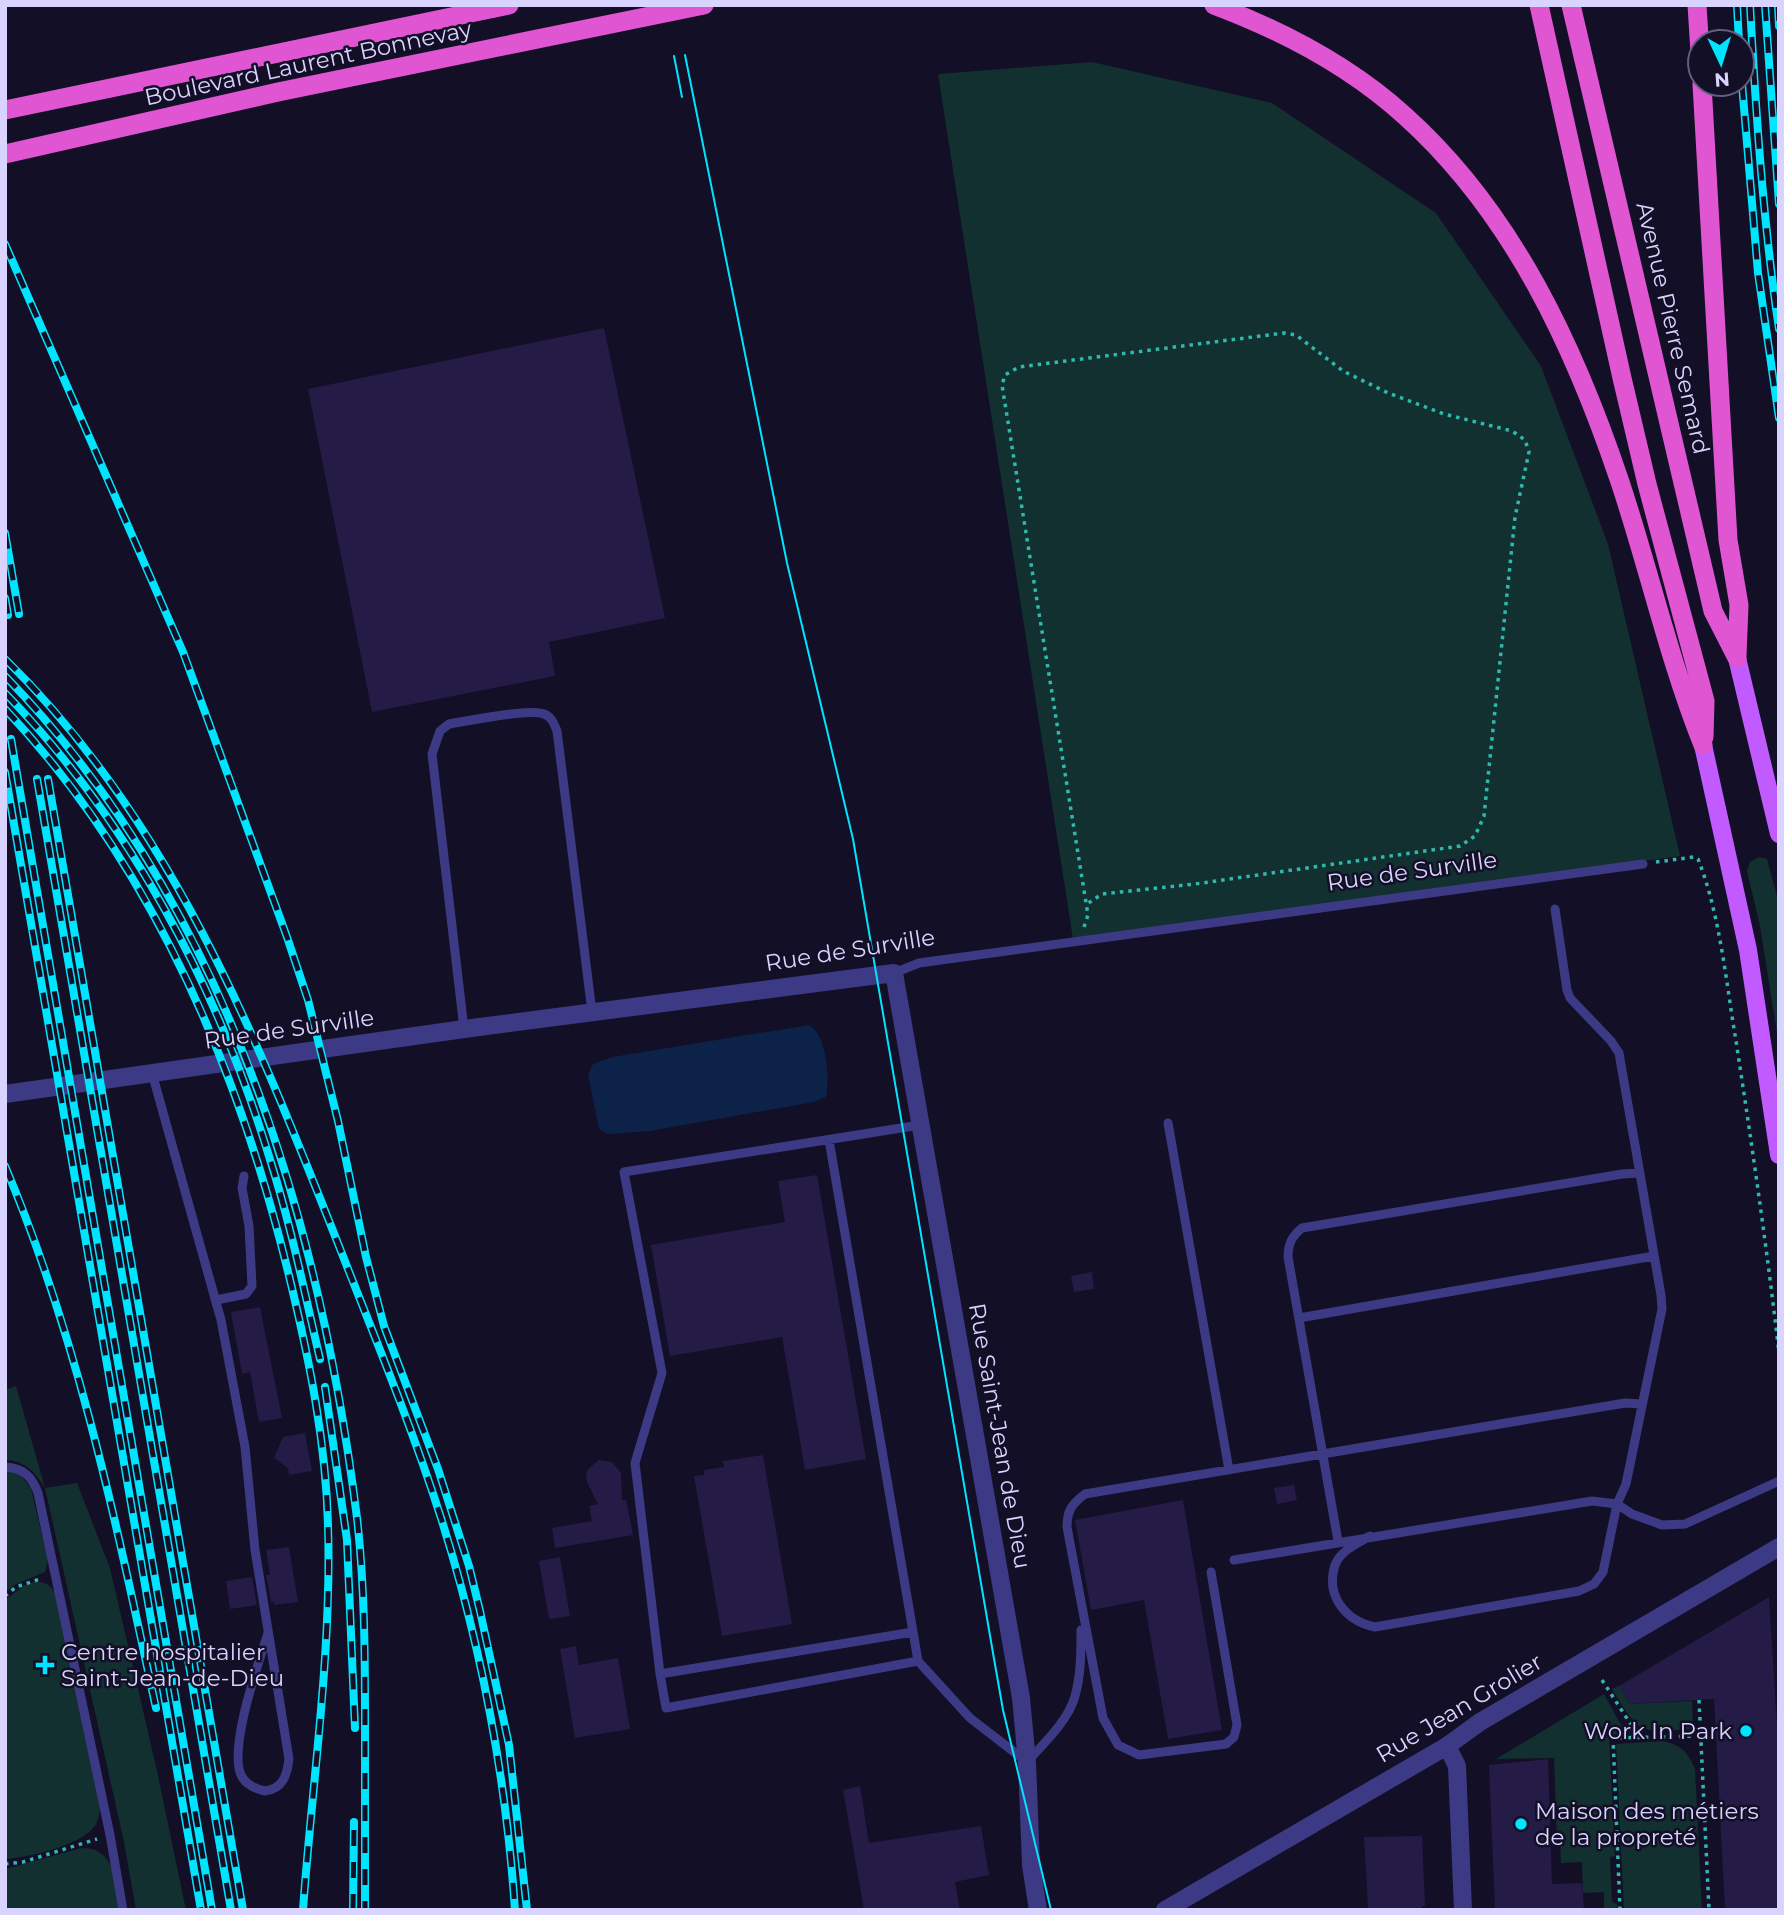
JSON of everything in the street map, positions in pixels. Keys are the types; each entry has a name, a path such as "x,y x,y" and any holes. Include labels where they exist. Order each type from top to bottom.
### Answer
{"highway":[{"name":"Boulevard Laurent Bonnevay","path":"8,109 509,5"},
{"name":"Boulevard Laurent Bonnevay","path":"5,154 278,92 704,5"},
{"path":"1214,5 1312,49 1354,77 1405,116 1450,161 1494,216 1527,268 1563,336 1594,409 1621,484 1688,705 1703,745"},
{"path":"1539,5 1638,444 1705,701 1703,745"},
{"name":"Avenue Pierre Semard","path":"1571,5 1713,611 1737,658"},
{"path":"1697,5 1698,28"},
{"path":"1703,98 1728,540 1739,605 1737,658"}],"main road":[{"path":"1737,658 1779,834"},
{"path":"1703,745 1748,950 1779,1155"}],"street":[{"name":"Rue de Surville","path":"5,1094 894,972"},
{"name":"Rue Saint-Jean de Dieu","path":"894,972 1021,1698 1027,1762 1031,1865 1038,1910"},
{"name":"Rue Jean Grolier","path":"1165,1910 1447,1746 1492,1715 1779,1547"},
{"path":"1447,1746 1457,1766 1463,1910"}],"lane":[{"path":"464,1029 432,754 440,731 449,724 529,713 544,714 553,721 557,731 592,1012"},
{"name":"Rue de Surville","path":"894,972 919,963 1643,864"},
{"path":"1370,1536 1347,1550 1336,1564 1334,1582 1337,1600 1347,1615 1362,1624 1376,1627 1559,1596 1594,1584 1603,1572 1616,1504 1626,1484 1662,1309 1619,1053 1570,998 1555,909"},
{"path":"152,1073 216,1300 245,1447 255,1550 289,1759 280,1786 265,1791 251,1786 242,1777 238,1753 244,1717 268,1633"},
{"path":"1168,1123 1228,1470"},
{"path":"918,1661 666,1708 635,1463 662,1373 624,1172 920,1125"},
{"path":"829,1140 918,1661 970,1718 1027,1762 1056,1731 1075,1698 1082,1652 1080,1604"},
{"path":"1338,1541 1288,1256 1288,1247 1294,1235 1302,1228 1640,1173"},
{"path":"216,1300 246,1294 252,1286 249,1226 242,1188 244,1176"},
{"path":"1299,1318 1654,1256"},
{"path":"1211,1572 1237,1725 1234,1737 1227,1744 1139,1755 1118,1745 1102,1718 1067,1527 1067,1514 1072,1503 1085,1494 1625,1403 1642,1404"},
{"path":"5,1466 24,1471 33,1480 56,1576 123,1910"},
{"path":"1234,1560 1578,1502 1616,1504 1632,1514 1662,1525 1685,1524 1779,1481"},
{"path":"660,1674 913,1632"}],"path":[{"path":"1078,942 1088,915 1087,904 1002,385 1004,375 1018,368 1284,332 1296,335 1343,371 1388,393 1444,414 1512,431 1525,440 1529,452 1515,517 1484,816 1475,836 1460,846 1195,884 1102,894 1087,904"},
{"path":"1643,864 1694,857 1699,863 1710,899 1727,984 1779,1353"},
{"path":"5,1596 30,1581 56,1576"},
{"path":"1602,1680 1639,1737"},
{"path":"1699,1700 1709,1910"},
{"path":"1620,1910 1613,1738 1700,1736"},
{"path":"5,1864 23,1862 110,1835"}],"green space":[{"path":"1092,62 1272,103 1436,213 1541,366 1608,544 1680,856 1073,939 938,74"},
{"path":"1759,857 1767,859 1779,904 1779,1046 1760,926 1747,871 1750,862"},
{"path":"16,1386 45,1488 24,1465 5,1460 5,1390"},
{"path":"5,1470 20,1474 31,1489 48,1560 45,1572 14,1585 5,1592"},
{"path":"77,1483 110,1568 186,1910 136,1910 124,1842 45,1488"},
{"path":"34,1582 46,1584 55,1593 100,1799 100,1810 94,1827 78,1839 39,1853 5,1859 5,1600 25,1585"},
{"path":"1619,1686 1630,1704 1692,1701 1693,1729 1643,1728 1629,1716 1612,1689"},
{"path":"1604,1694 1626,1734 1609,1735 1615,1856 1610,1857 1612,1902 1617,1904 1617,1910 1604,1910 1604,1892 1583,1893 1582,1862 1561,1863 1560,1842 1557,1841 1554,1758 1496,1759"},
{"path":"1663,1741 1683,1750 1695,1769 1702,1910 1624,1910 1616,1744"},
{"path":"81,1848 93,1849 107,1860 115,1878 121,1910 5,1910 5,1869"}],"water":[{"path":"809,1025 820,1038 826,1058 826,1097 814,1102 650,1131 608,1134 599,1129 588,1075 593,1064 612,1057"}],"building":[{"path":"604,328 665,618 549,642 555,676 372,712 308,389"},
{"path":"817,1175 866,1459 805,1470 782,1337 670,1356 651,1245 785,1222 778,1181"},
{"path":"1092,1272 1094,1289 1074,1292 1071,1276"},
{"path":"260,1307 282,1418 259,1422 250,1372 242,1374 231,1312"},
{"path":"305,1433 312,1471 289,1475 288,1468 274,1458 283,1437"},
{"path":"763,1455 792,1624 722,1636 694,1476 704,1475 704,1470 724,1467 723,1461"},
{"path":"599,1460 612,1462 621,1473 622,1500 626,1500 633,1535 555,1548 552,1528 592,1521 589,1506 598,1504 586,1475 588,1469"},
{"path":"1294,1485 1297,1500 1277,1504 1274,1488"},
{"path":"1183,1500 1222,1730 1168,1739 1144,1600 1091,1610 1075,1520"},
{"path":"289,1547 298,1602 274,1605 274,1602 271,1602 266,1575 270,1575 266,1550"},
{"path":"560,1557 570,1616 549,1619 539,1561"},
{"path":"252,1577 257,1605 230,1609 226,1581"},
{"name":"Work In Park","path":"1769,1597 1779,1758 1779,1910 1725,1910 1714,1699 1630,1704 1619,1686"},
{"path":"576,1646 579,1665 618,1658 630,1729 575,1738 560,1649"},
{"name":"Maison des métiers de la propreté","path":"1548,1759 1552,1884 1582,1883 1584,1910 1495,1910 1489,1765"},
{"path":"860,1786 869,1843 981,1826 989,1875 955,1882 960,1910 864,1910 843,1790"},
{"path":"1422,1836 1425,1906 1422,1906 1422,1910 1368,1908 1364,1837"}],"tram line":[{"path":"685,55 787,563 853,839 1003,1710 1051,1910"},
{"path":"674,56 682,97"}],"railway":[{"path":"1737,5 1738,28"},
{"path":"1750,5 1761,167 1779,329"},
{"path":"1765,5 1779,204"},
{"path":"1778,5 1779,26"},
{"path":"1743,98 1758,273 1779,418"},
{"path":"5,244 183,652 308,1000 384,1326 438,1469 469,1566 480,1611 509,1745 527,1910"},
{"path":"5,533 19,614"},
{"path":"5,598 8,615"},
{"path":"5,659 63,722 115,788 161,859 202,932 239,1007 306,1162 404,1413 455,1566 490,1712 505,1810 515,1910"},
{"path":"5,676 81,764 147,860 203,961 249,1067 287,1177 317,1289 340,1403 357,1518 365,1651 365,1910"},
{"path":"5,693 50,742 91,795 129,850 195,967 247,1090 268,1153 290,1230 320,1359"},
{"path":"5,709 58,771 106,836 148,905 186,977 246,1128 271,1206 291,1284 316,1404 328,1525 324,1670 303,1910"},
{"path":"11,739 212,1910"},
{"path":"5,772 201,1910"},
{"path":"37,779 231,1910"},
{"path":"48,779 243,1910"},
{"path":"5,1166 31,1232 75,1366 110,1501 156,1708"},
{"path":"325,1387 347,1540 355,1728"},
{"path":"353,1910 354,1822"}],"place":[{"name":"Centre hospitalier Saint-Jean-de-Dieu","path":"45,1665"},
{"name":"Work In Park","path":"1746,1731"},
{"name":"Maison des métiers de la propreté","path":"1521,1824"}]}
